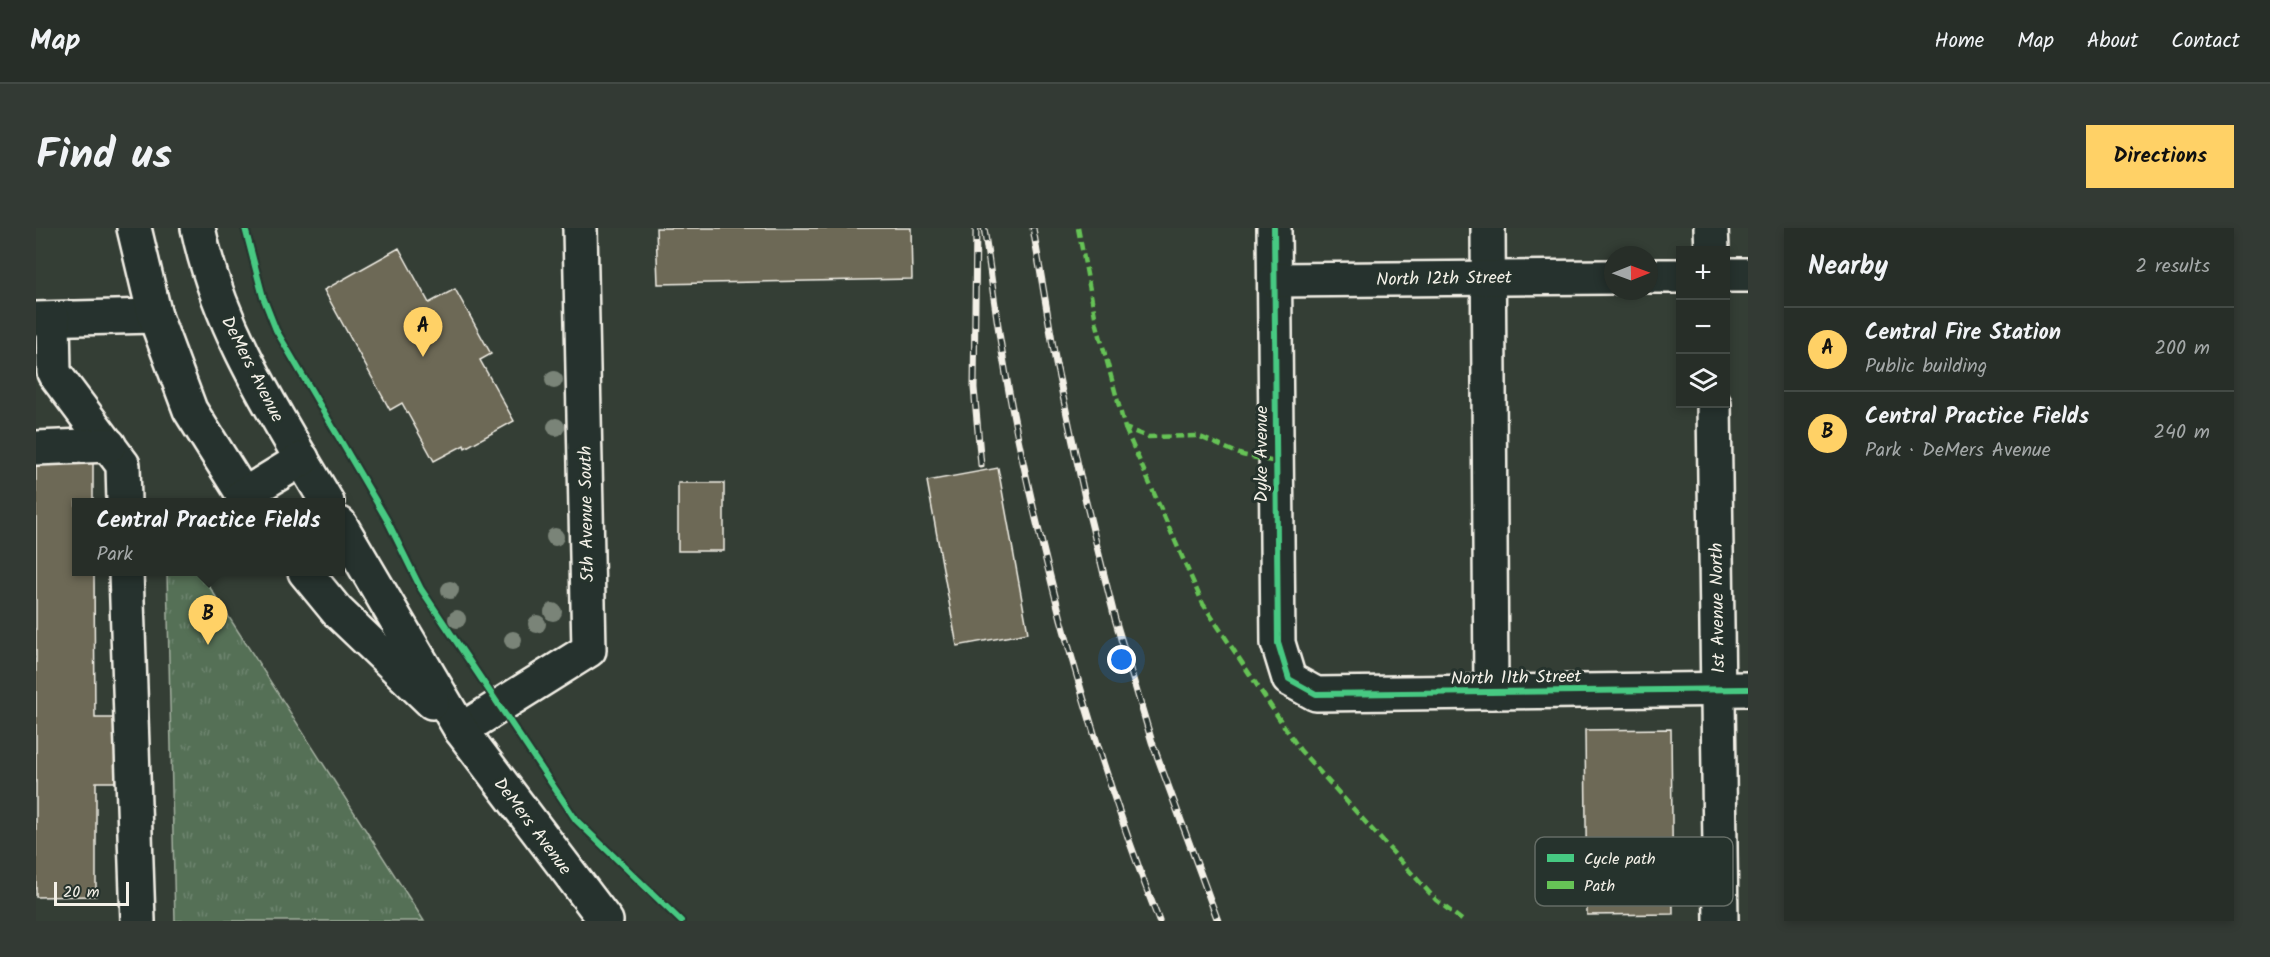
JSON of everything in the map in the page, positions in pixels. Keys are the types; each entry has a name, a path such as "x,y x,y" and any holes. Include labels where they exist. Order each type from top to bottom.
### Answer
{"street":[{"path":"134,228 155,316 190,410 244,498"},
{"name":"DeMers Avenue","path":"198,228 217,295 254,380 325,498"},
{"name":"5th Avenue South","path":"461,730 589,650 580,228"},
{"name":"Dyke Avenue","path":"1274,228 1278,643 1289,679"},
{"path":"1488,228 1491,692"},
{"path":"1711,228 1712,246"},
{"path":"1730,275 1748,275"},
{"path":"1658,276 1676,276"},
{"name":"North 12th Street","path":"1275,280 1604,277"},
{"path":"124,498 123,465 54,373 45,319 155,316"},
{"name":"1st Avenue North","path":"1714,408 1733,689 1725,837"},
{"path":"36,448 109,446"},
{"path":"246,498 302,459"},
{"name":"DeMers Avenue","path":"345,533 461,730 606,921"},
{"path":"126,576 138,921"},
{"name":"DeMers Avenue","path":"308,576 337,610 461,730"},
{"name":"North 11th Street","path":"1289,679 1316,694 1733,689"},
{"name":"1st Avenue North","path":"1721,921 1722,906"}],"green space":[{"path":"167,576 203,576 424,921 175,921"}],"building":[{"path":"656,228 911,228 912,279 658,284"},
{"path":"399,248 429,303 455,289 491,354 480,360 514,421 465,448 464,445 434,461 402,403 390,410 324,290"},
{"path":"36,458 93,458 93,498 72,498 72,576 94,576 95,718 115,718 115,782 96,782 96,896 36,897"},
{"path":"998,468 1028,633 957,646 927,481"},
{"path":"678,483 724,483 724,551 678,551"},
{"path":"1671,729 1672,837 1586,837 1585,730"},
{"path":"1587,906 1673,906 1673,914 1587,915"}],"railway":[{"path":"976,228 974,388 981,465"},
{"path":"984,228 998,329 1022,460 1045,556 1094,734 1131,847 1159,921"},
{"path":"1033,228 1056,364 1085,498 1115,619 1152,742 1218,921"}],"marked path":[{"path":"1078,228 1096,321 1125,428 1148,437 1198,436 1242,455 1276,462"},
{"path":"1125,428 1203,604 1300,750 1436,900 1463,921"}],"cycle path":[{"path":"245,228 263,297 276,330 387,520 421,589 576,820 681,921"},
{"path":"1274,228 1278,643 1289,679 1316,694 1748,689"}],"place":[{"name":"Central Fire Station","path":"423,357"},
{"name":"Central Practice Fields","path":"208,645"}]}
